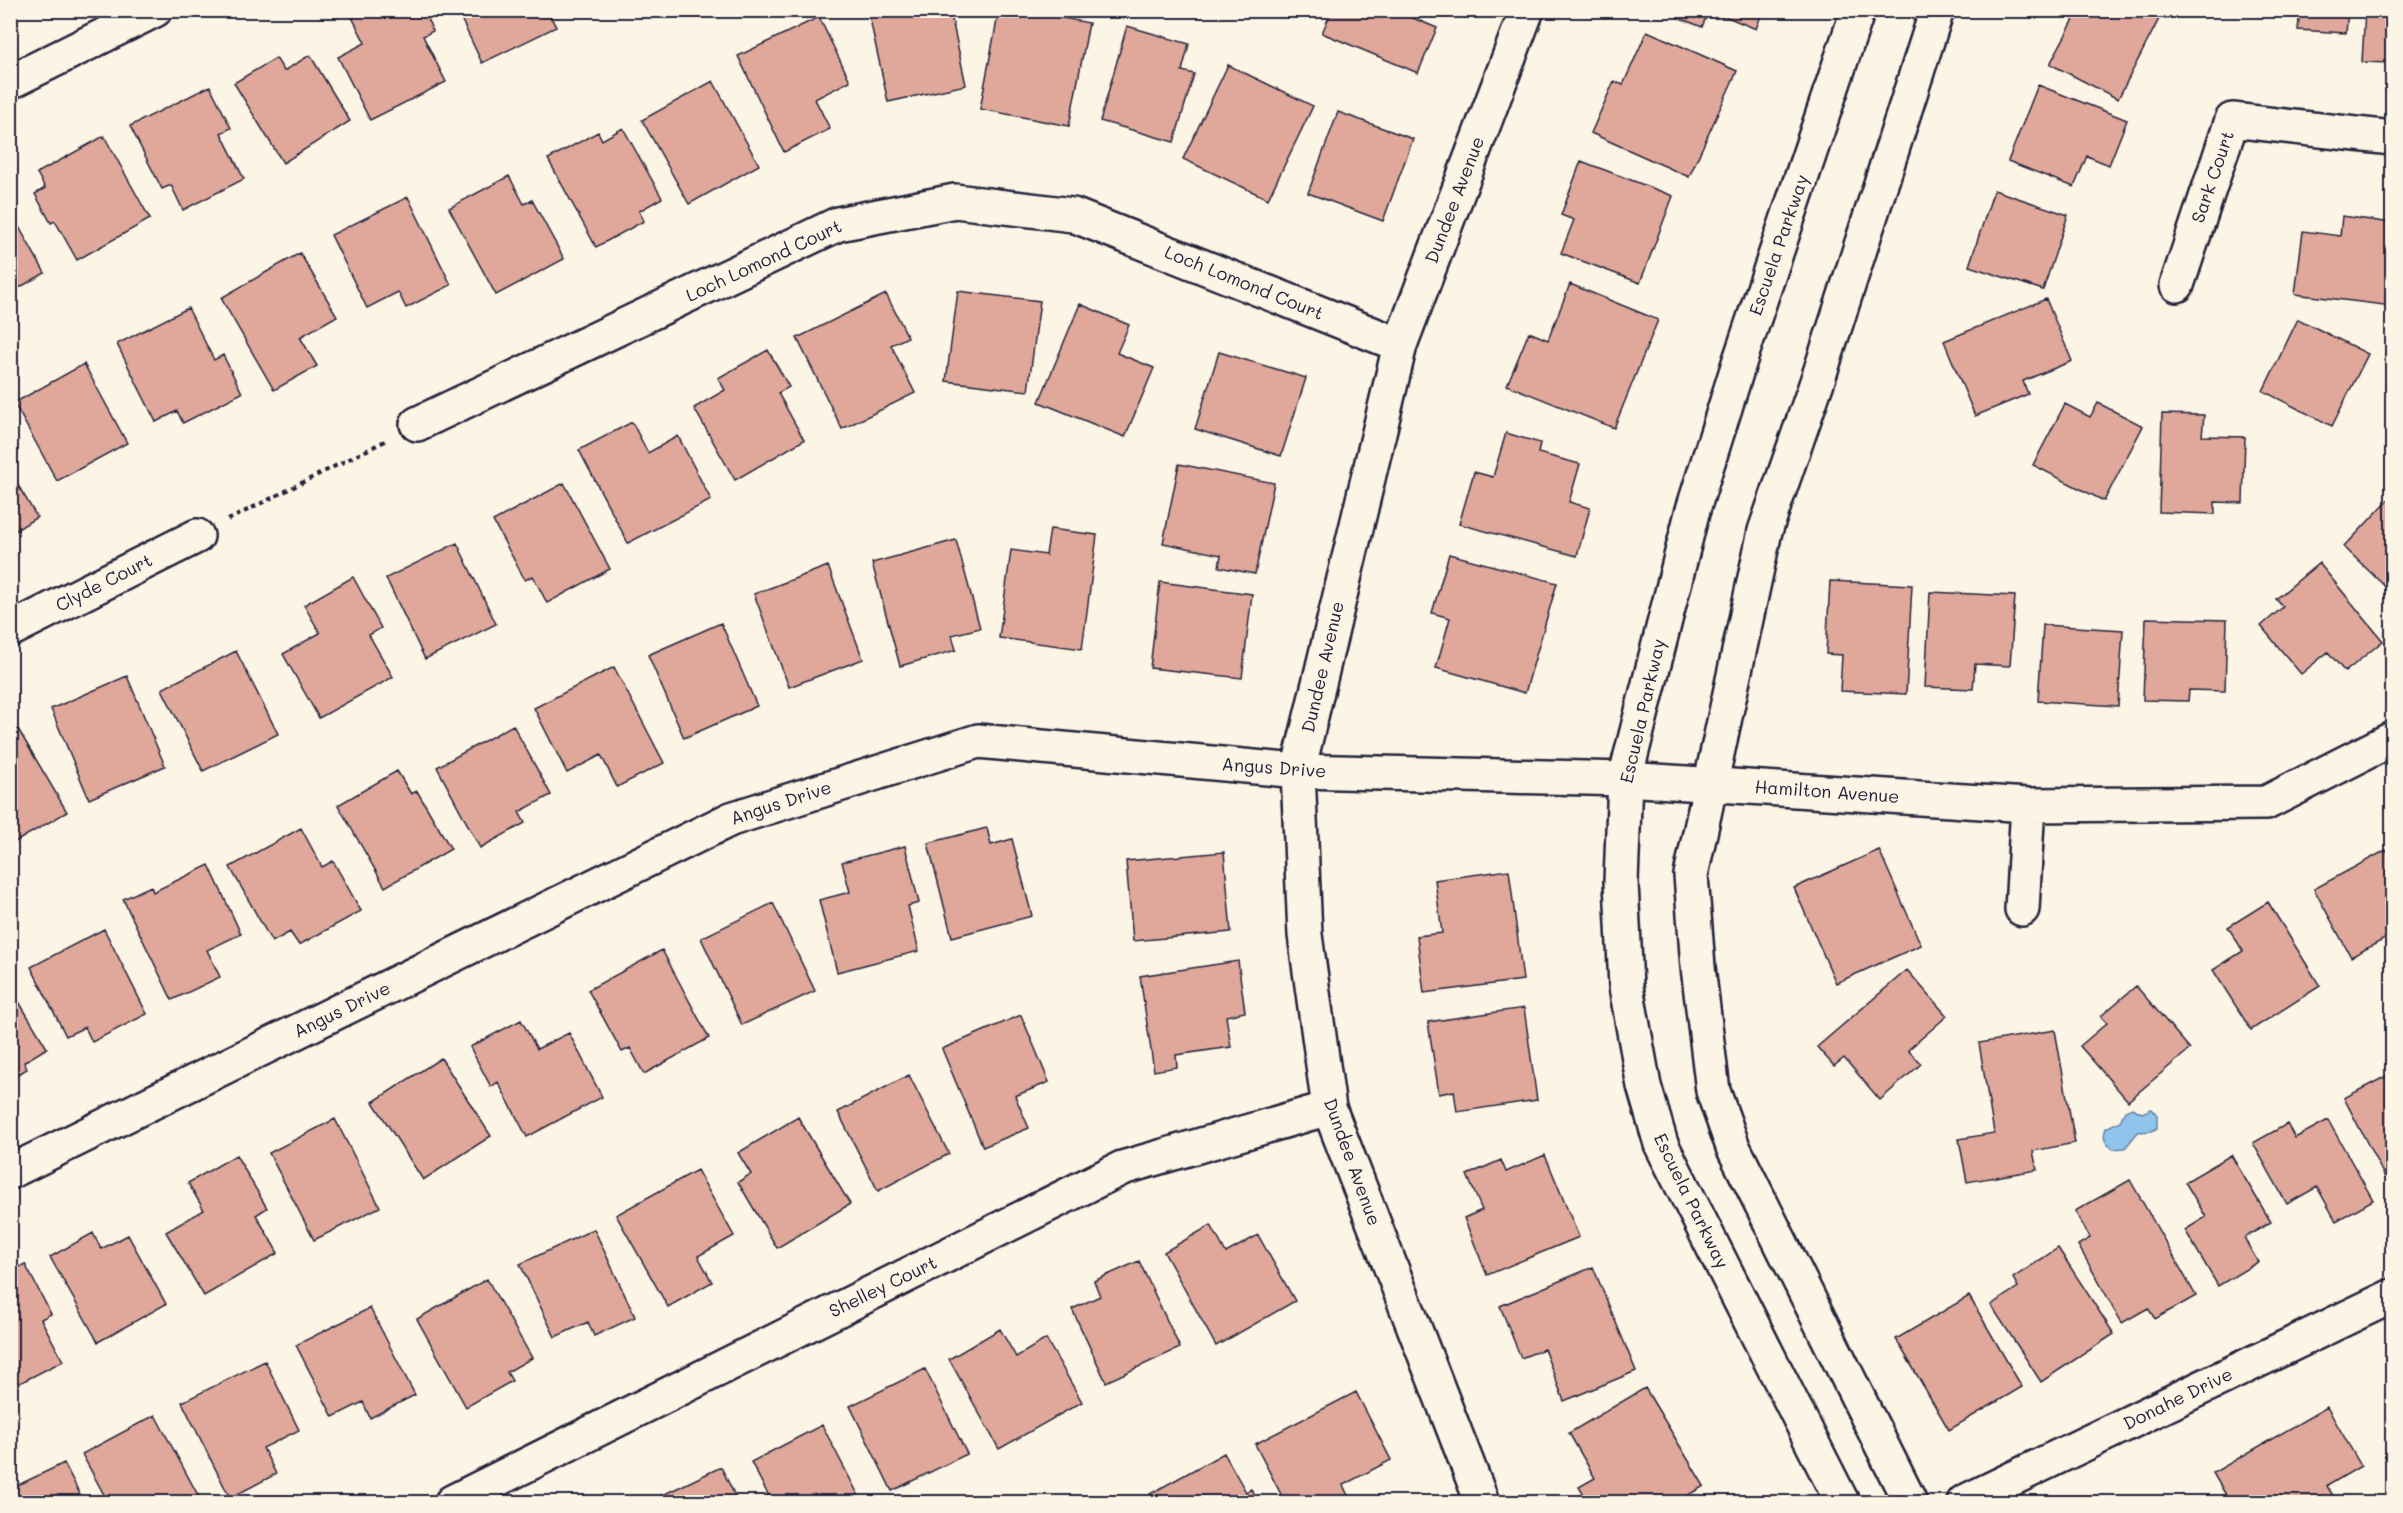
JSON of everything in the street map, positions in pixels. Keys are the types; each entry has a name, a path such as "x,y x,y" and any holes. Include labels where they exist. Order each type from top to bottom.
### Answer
{"street":[{"path":"10,82 155,10"},
{"name":"Dundee Avenue","path":"1482,1503 1329,1108 1305,935 1298,771 1400,345 1527,10"},
{"name":"Escuela Parkway","path":"1842,1503 1661,1144 1644,1086 1626,987 1621,882 1625,779 1692,513 1739,363 1858,10"},
{"path":"1910,1503 1734,1147 1713,1091 1698,967 1691,875 1765,531 1819,376 1937,10"},
{"name":"Sark Court","path":"2176,285 2232,120 2392,138"},
{"name":"Loch Lomond Court","path":"417,424 838,224 955,201 1072,215 1400,345"},
{"name":"Clyde Court","path":"10,630 197,536"},
{"name":"Hamilton Avenue","path":"1625,779 2028,805 2266,803 2392,739"},
{"name":"Angus Drive","path":"10,1172 731,819 978,741 1298,771 1625,779"},
{"path":"2022,909 2028,805"},
{"name":"Shelley Court","path":"452,1503 1122,1168 1329,1108"},
{"name":"Donahe Drive","path":"1964,1503 2392,1296"}],"path":[{"path":"197,536 417,424"}],"water":[{"path":"2132,1108 2142,1113 2152,1109 2157,1115 2157,1128 2152,1131 2138,1132 2125,1148 2113,1149 2105,1140 2106,1128 2120,1121 2125,1111"}],"building":[{"path":"423,10 433,31 423,36 446,82 370,120 338,57 365,43 349,11"},
{"path":"457,10 547,10 556,27 482,63"},
{"path":"868,10 950,10 966,85 888,102"},
{"path":"999,10 1022,10 1089,23 1069,126 980,109"},
{"path":"1332,10 1410,10 1408,16 1437,28 1418,73 1322,33"},
{"path":"1660,10 1709,10 1702,27"},
{"path":"1710,10 1763,10 1756,29"},
{"path":"2079,10 2152,10 2161,15 2118,99 2050,64"},
{"path":"2300,10 2348,10 2346,33 2298,30"},
{"path":"2365,10 2392,10 2392,63 2362,62"},
{"path":"819,17 850,81 815,99 830,129 784,152 738,56"},
{"path":"1127,26 1189,44 1182,71 1194,74 1174,142 1100,121"},
{"path":"1647,31 1737,71 1689,177 1591,133 1614,81 1623,85"},
{"path":"310,55 350,121 283,163 234,83 276,58 284,71"},
{"path":"1228,65 1313,106 1268,199 1183,159"},
{"path":"713,81 759,165 689,204 642,120"},
{"path":"2038,85 2127,120 2109,165 2087,156 2074,187 2008,161"},
{"path":"210,86 231,128 221,133 244,179 183,210 171,185 162,189 130,126"},
{"path":"1338,112 1413,139 1383,221 1308,193"},
{"path":"623,128 662,198 639,211 644,221 596,247 548,159 598,132 602,140"},
{"path":"104,136 150,219 77,260 55,221 51,223 35,194 45,188 37,173"},
{"path":"1581,161 1673,196 1640,283 1561,253 1574,220 1561,215"},
{"path":"509,176 524,204 532,200 564,259 496,295 449,208"},
{"path":"1994,190 2068,215 2043,290 1969,266"},
{"path":"408,197 451,285 406,308 398,292 367,308 331,235"},
{"path":"10,211 45,273 10,293"},
{"path":"2342,216 2392,223 2392,306 2295,294 2303,231 2340,236"},
{"path":"300,253 337,316 300,337 317,366 274,390 221,298"},
{"path":"1570,284 1658,320 1614,428 1507,385 1529,332 1548,340"},
{"path":"958,291 1040,301 1028,391 946,381"},
{"path":"886,294 908,337 891,345 915,393 842,429 797,338"},
{"path":"2046,299 2072,361 2023,381 2028,394 1975,416 1944,341"},
{"path":"1080,304 1129,325 1117,353 1154,368 1125,437 1039,402"},
{"path":"188,308 214,360 223,355 242,393 183,423 177,411 156,422 117,344"},
{"path":"2298,319 2368,354 2332,426 2263,391"},
{"path":"768,350 789,387 778,393 804,440 735,480 694,408 725,390 718,378"},
{"path":"1219,352 1306,378 1281,456 1195,429"},
{"path":"84,364 127,443 57,481 14,403"},
{"path":"2098,403 2143,426 2104,501 2033,465 2065,404 2090,417"},
{"path":"2162,414 2204,415 2202,436 2245,437 2243,503 2215,502 2215,514 2159,512"},
{"path":"632,422 648,453 678,436 711,500 628,543 579,450"},
{"path":"1506,433 1540,443 1538,453 1580,464 1569,502 1590,508 1577,556 1459,524 1474,472 1493,477"},
{"path":"1179,464 1274,483 1255,574 1219,567 1221,555 1163,543"},
{"path":"10,472 37,517 10,534"},
{"path":"564,483 610,569 547,603 533,576 525,580 493,521"},
{"path":"2392,496 2392,593 2344,547"},
{"path":"1050,529 1097,535 1082,649 999,638 1011,550 1046,555"},
{"path":"956,540 980,628 952,635 956,650 900,666 872,563"},
{"path":"457,543 496,624 425,659 386,578"},
{"path":"1449,554 1557,583 1525,693 1436,668 1450,618 1432,613"},
{"path":"2319,563 2383,641 2345,672 2328,652 2301,674 2261,626 2283,607 2276,599"},
{"path":"828,566 863,659 789,687 754,594"},
{"path":"353,577 381,628 369,635 393,677 319,718 283,654 320,633 304,605"},
{"path":"1830,581 1912,585 1906,694 1840,691 1842,655 1826,654"},
{"path":"1160,582 1252,594 1242,678 1150,668"},
{"path":"1930,592 2015,596 2010,666 1975,664 1973,689 1925,687"},
{"path":"2146,618 2227,620 2225,691 2189,690 2188,701 2143,700"},
{"path":"721,623 757,706 684,738 648,655"},
{"path":"2043,625 2123,630 2118,706 2038,701"},
{"path":"236,651 278,734 203,771 162,689"},
{"path":"614,667 664,763 617,787 601,755 567,773 534,708"},
{"path":"127,676 165,766 89,799 51,709"},
{"path":"513,725 551,795 519,812 525,823 480,848 437,767"},
{"path":"18,729 67,812 10,845 10,733"},
{"path":"397,771 411,794 417,791 451,849 385,887 338,805"},
{"path":"301,828 322,867 333,861 361,911 299,945 290,932 272,942 230,867"},
{"path":"987,828 991,845 1012,839 1032,916 952,937 928,843"},
{"path":"905,846 919,903 908,906 919,951 837,972 819,900 850,892 842,862"},
{"path":"1879,850 1921,945 1836,983 1794,888"},
{"path":"2386,850 2392,863 2392,935 2351,957 2314,889"},
{"path":"1224,852 1231,932 1133,941 1126,861"},
{"path":"209,865 241,934 207,950 220,977 172,1000 123,899 151,886 153,892"},
{"path":"1509,870 1523,980 1424,993 1417,936 1442,933 1435,880"},
{"path":"2268,902 2320,986 2251,1030 2213,970 2243,951 2228,927"},
{"path":"773,903 815,991 742,1025 701,938"},
{"path":"104,929 147,1014 92,1042 85,1027 66,1036 31,967"},
{"path":"662,950 709,1038 644,1074 630,1048 622,1052 588,990"},
{"path":"1238,961 1245,1012 1226,1016 1231,1047 1176,1055 1177,1067 1154,1071 1140,976"},
{"path":"1907,970 1947,1016 1908,1050 1921,1064 1880,1100 1844,1058 1834,1066 1817,1047"},
{"path":"2136,986 2190,1049 2128,1101 2080,1046 2107,1023 2101,1016"},
{"path":"10,987 47,1048 24,1062 27,1069 10,1079"},
{"path":"1524,1008 1537,1100 1457,1112 1454,1091 1439,1094 1428,1022"},
{"path":"1021,1015 1049,1082 1015,1096 1029,1128 983,1147 942,1049"},
{"path":"521,1020 537,1049 569,1033 602,1097 527,1137 498,1082 491,1087 470,1047"},
{"path":"2055,1030 2075,1143 2033,1151 2037,1170 1967,1182 1959,1139 1994,1133 1979,1043"},
{"path":"441,1058 491,1136 423,1180 373,1102"},
{"path":"2392,1073 2392,1191 2344,1098"},
{"path":"909,1075 949,1154 878,1191 838,1112"},
{"path":"798,1117 850,1204 777,1248 738,1182 751,1174 738,1153"},
{"path":"335,1119 380,1207 314,1240 269,1153"},
{"path":"2328,1120 2373,1200 2336,1221 2317,1187 2287,1204 2253,1143 2287,1124 2295,1138"},
{"path":"236,1155 267,1208 256,1215 278,1253 204,1296 166,1232 204,1210 188,1183"},
{"path":"1545,1155 1579,1237 1487,1275 1464,1218 1482,1210 1467,1175 1501,1160 1506,1172"},
{"path":"2231,1155 2271,1222 2244,1238 2258,1262 2218,1286 2185,1230 2206,1217 2185,1182"},
{"path":"697,1170 734,1236 698,1256 712,1282 668,1307 616,1215"},
{"path":"2130,1180 2196,1296 2155,1319 2148,1308 2122,1323 2078,1245 2090,1238 2075,1211"},
{"path":"1211,1225 1226,1253 1258,1235 1295,1301 1216,1346 1164,1252"},
{"path":"594,1229 635,1317 594,1336 588,1322 555,1337 520,1264"},
{"path":"93,1233 101,1249 128,1235 166,1304 98,1342 50,1257"},
{"path":"2058,1248 2114,1334 2041,1382 1991,1305 2018,1287 2013,1278"},
{"path":"1139,1261 1180,1348 1106,1382 1072,1309 1100,1296 1094,1281"},
{"path":"25,1264 51,1314 41,1319 63,1361 10,1388 10,1272"},
{"path":"1593,1267 1636,1371 1564,1401 1544,1349 1521,1358 1500,1306"},
{"path":"487,1279 532,1358 507,1372 512,1381 466,1407 417,1319"},
{"path":"1969,1296 2022,1387 1949,1430 1896,1339"},
{"path":"370,1308 415,1395 370,1418 363,1402 333,1417 296,1345"},
{"path":"1000,1329 1016,1357 1046,1339 1082,1402 999,1449 949,1359"},
{"path":"265,1361 299,1430 263,1448 276,1474 230,1498 182,1402"},
{"path":"925,1369 967,1454 892,1491 850,1406"},
{"path":"1645,1388 1704,1486 1676,1502 1588,1502 1579,1487 1595,1478 1569,1433"},
{"path":"1356,1392 1391,1460 1343,1485 1351,1502 1285,1502 1255,1444"},
{"path":"2327,1407 2361,1466 2327,1486 2337,1502 2230,1502 2213,1473"},
{"path":"155,1415 200,1499 193,1502 108,1502 82,1454"},
{"path":"822,1425 862,1502 772,1502 751,1462"},
{"path":"1224,1453 1246,1492 1251,1489 1259,1502 1155,1502 1150,1494"},
{"path":"64,1463 84,1502 10,1502 10,1489"},
{"path":"721,1467 738,1502 648,1502"}]}
